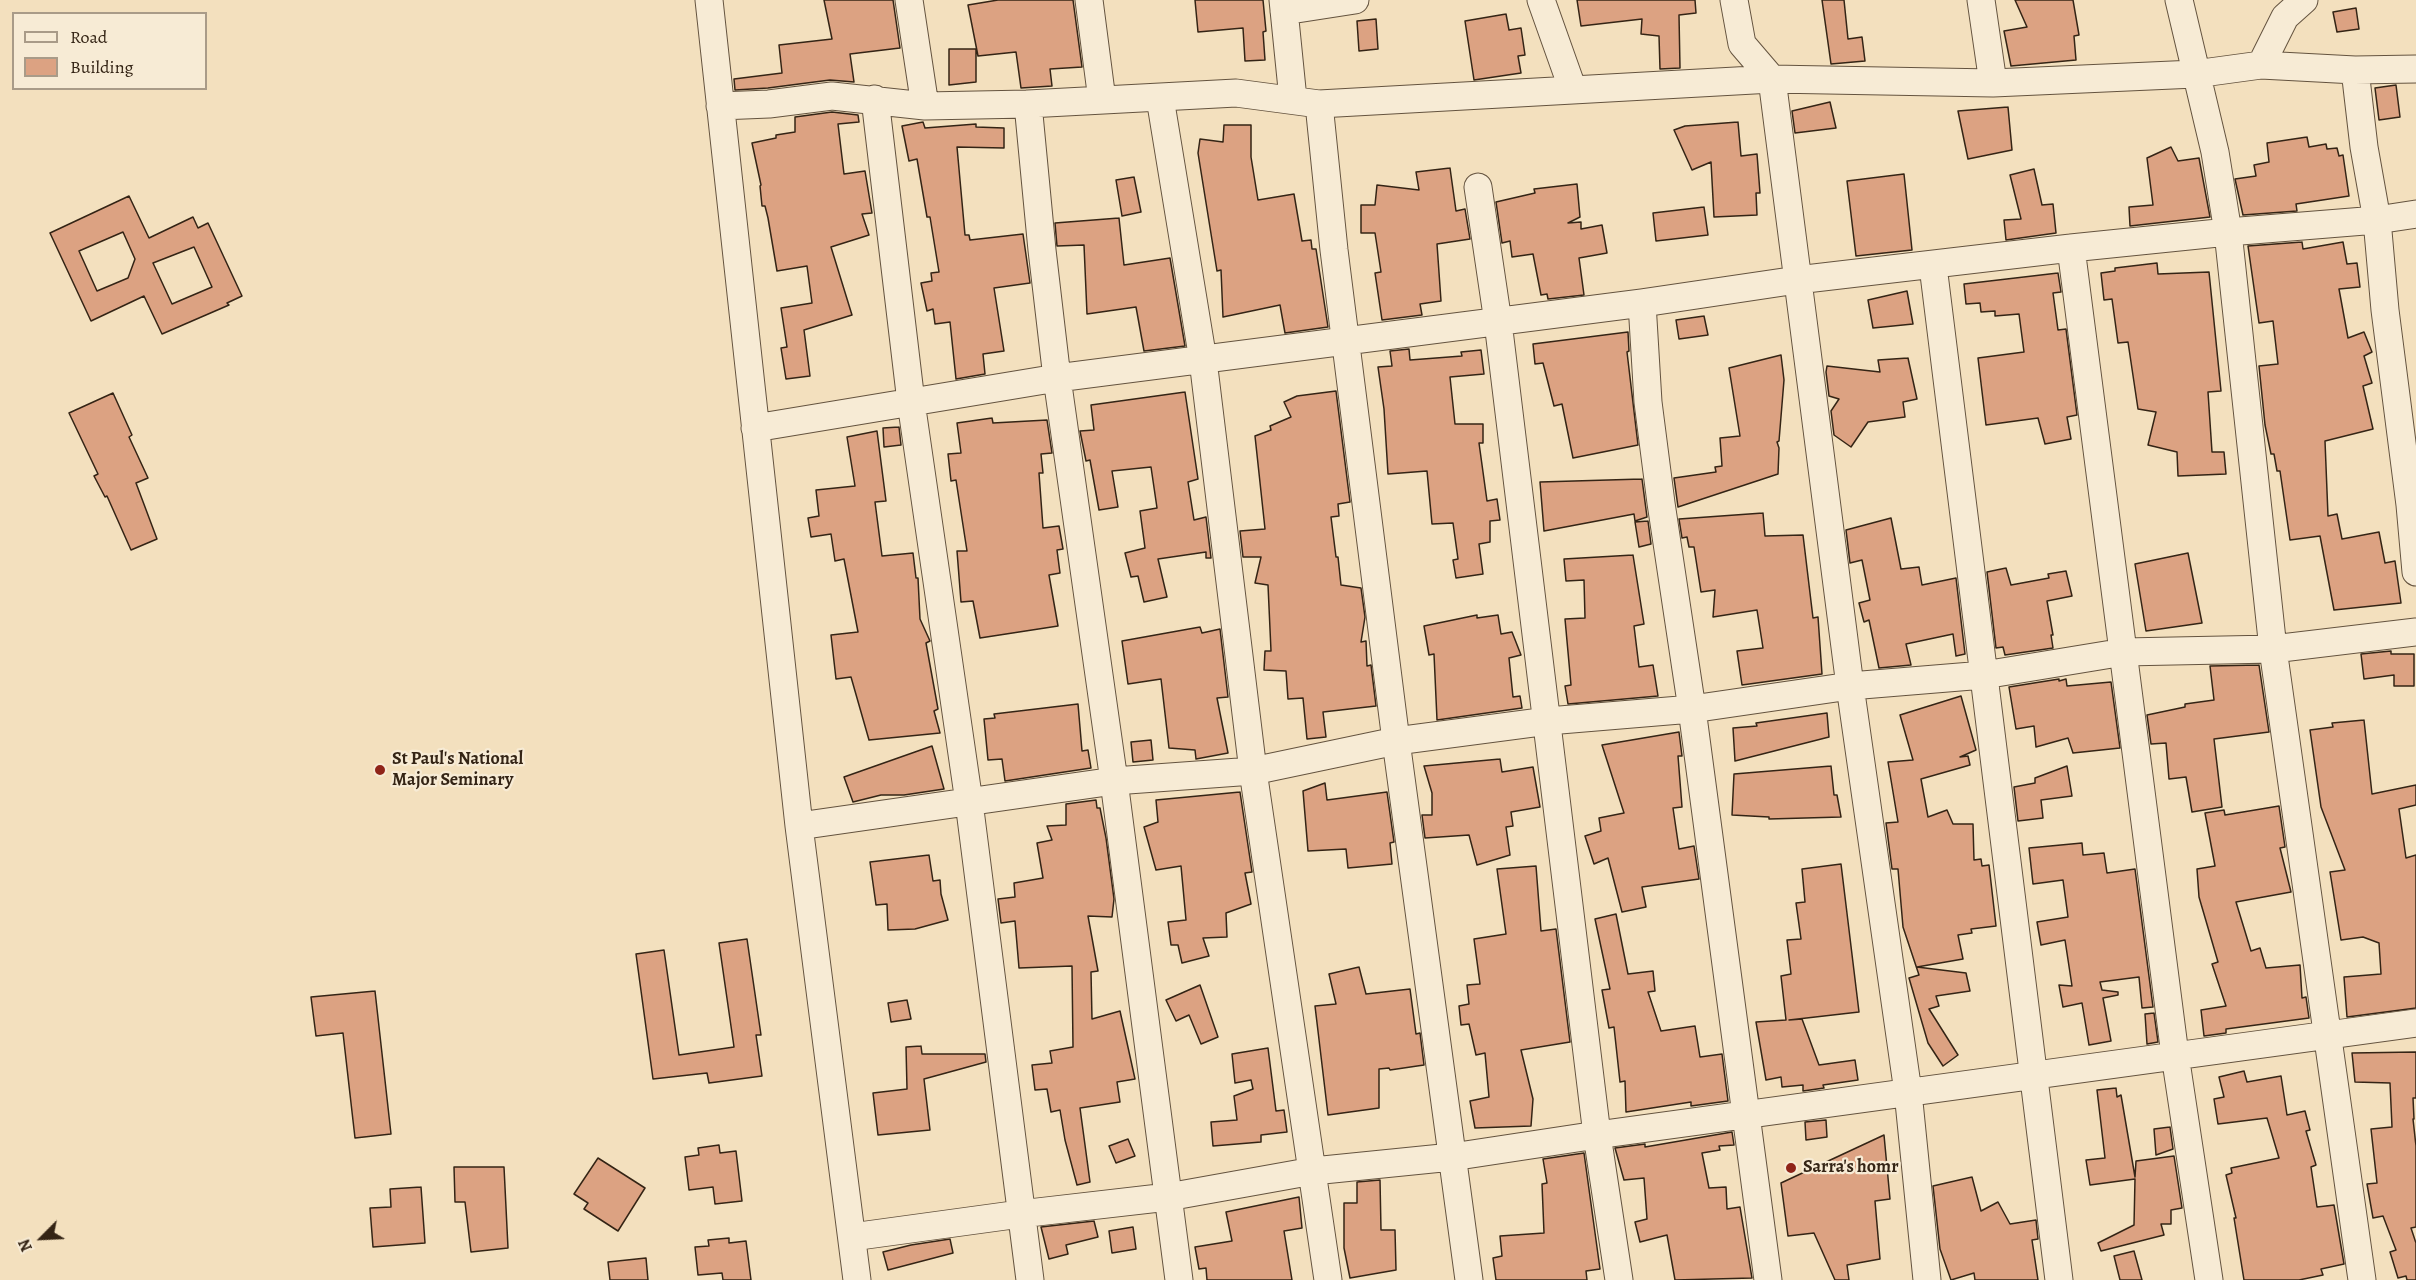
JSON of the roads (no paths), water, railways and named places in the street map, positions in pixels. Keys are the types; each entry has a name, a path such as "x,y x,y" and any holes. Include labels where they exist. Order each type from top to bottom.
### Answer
{"street":[{"path":"709,0 799,826 857,1280"},
{"path":"909,0 925,106"},
{"path":"1089,0 1102,100"},
{"path":"1293,99 1283,5 1355,0"},
{"path":"1541,0 1573,90"},
{"path":"1734,0 1742,44 1772,79 1850,686 1908,1092 1927,1280"},
{"path":"1981,0 1993,83"},
{"path":"2179,0 2215,152 2228,232 2273,650 2362,1280"},
{"path":"2262,65 2285,17 2304,0"},
{"path":"720,106 769,104 832,96 925,106 1028,104 1236,93 1319,104 1772,79 1993,83 2195,74 2262,65 2355,70 2416,69"},
{"path":"2355,70 2364,147 2378,220 2385,310 2410,505 2416,572"},
{"path":"1160,98 1203,360 1253,771 1328,1280"},
{"path":"875,99 911,402 969,802 1029,1280"},
{"path":"1028,104 1057,378 1114,781 1179,1280"},
{"path":"1319,104 1396,741 1469,1280"},
{"path":"1478,187 1498,321 1598,1135 1619,1280"},
{"path":"756,428 1057,378 1642,303 1797,280 1933,266 2071,248 2378,220 2416,214"},
{"path":"2071,248 2175,1055 2209,1280"},
{"path":"1933,266 2059,1280"},
{"path":"1642,303 1648,402 1661,503 1692,709 1768,1280"},
{"path":"799,826 1114,781 1253,771 1396,741 1548,721 1692,709 1850,686 1984,675 2124,652 2273,650 2416,632"},
{"path":"852,1237 1168,1197 1313,1171 1452,1157 1747,1114 2416,1023"}],"place":[{"name":"St Paul's National Major Seminary","path":"380,770"},
{"name":"Sarra's homr","path":"1791,1168"}]}
